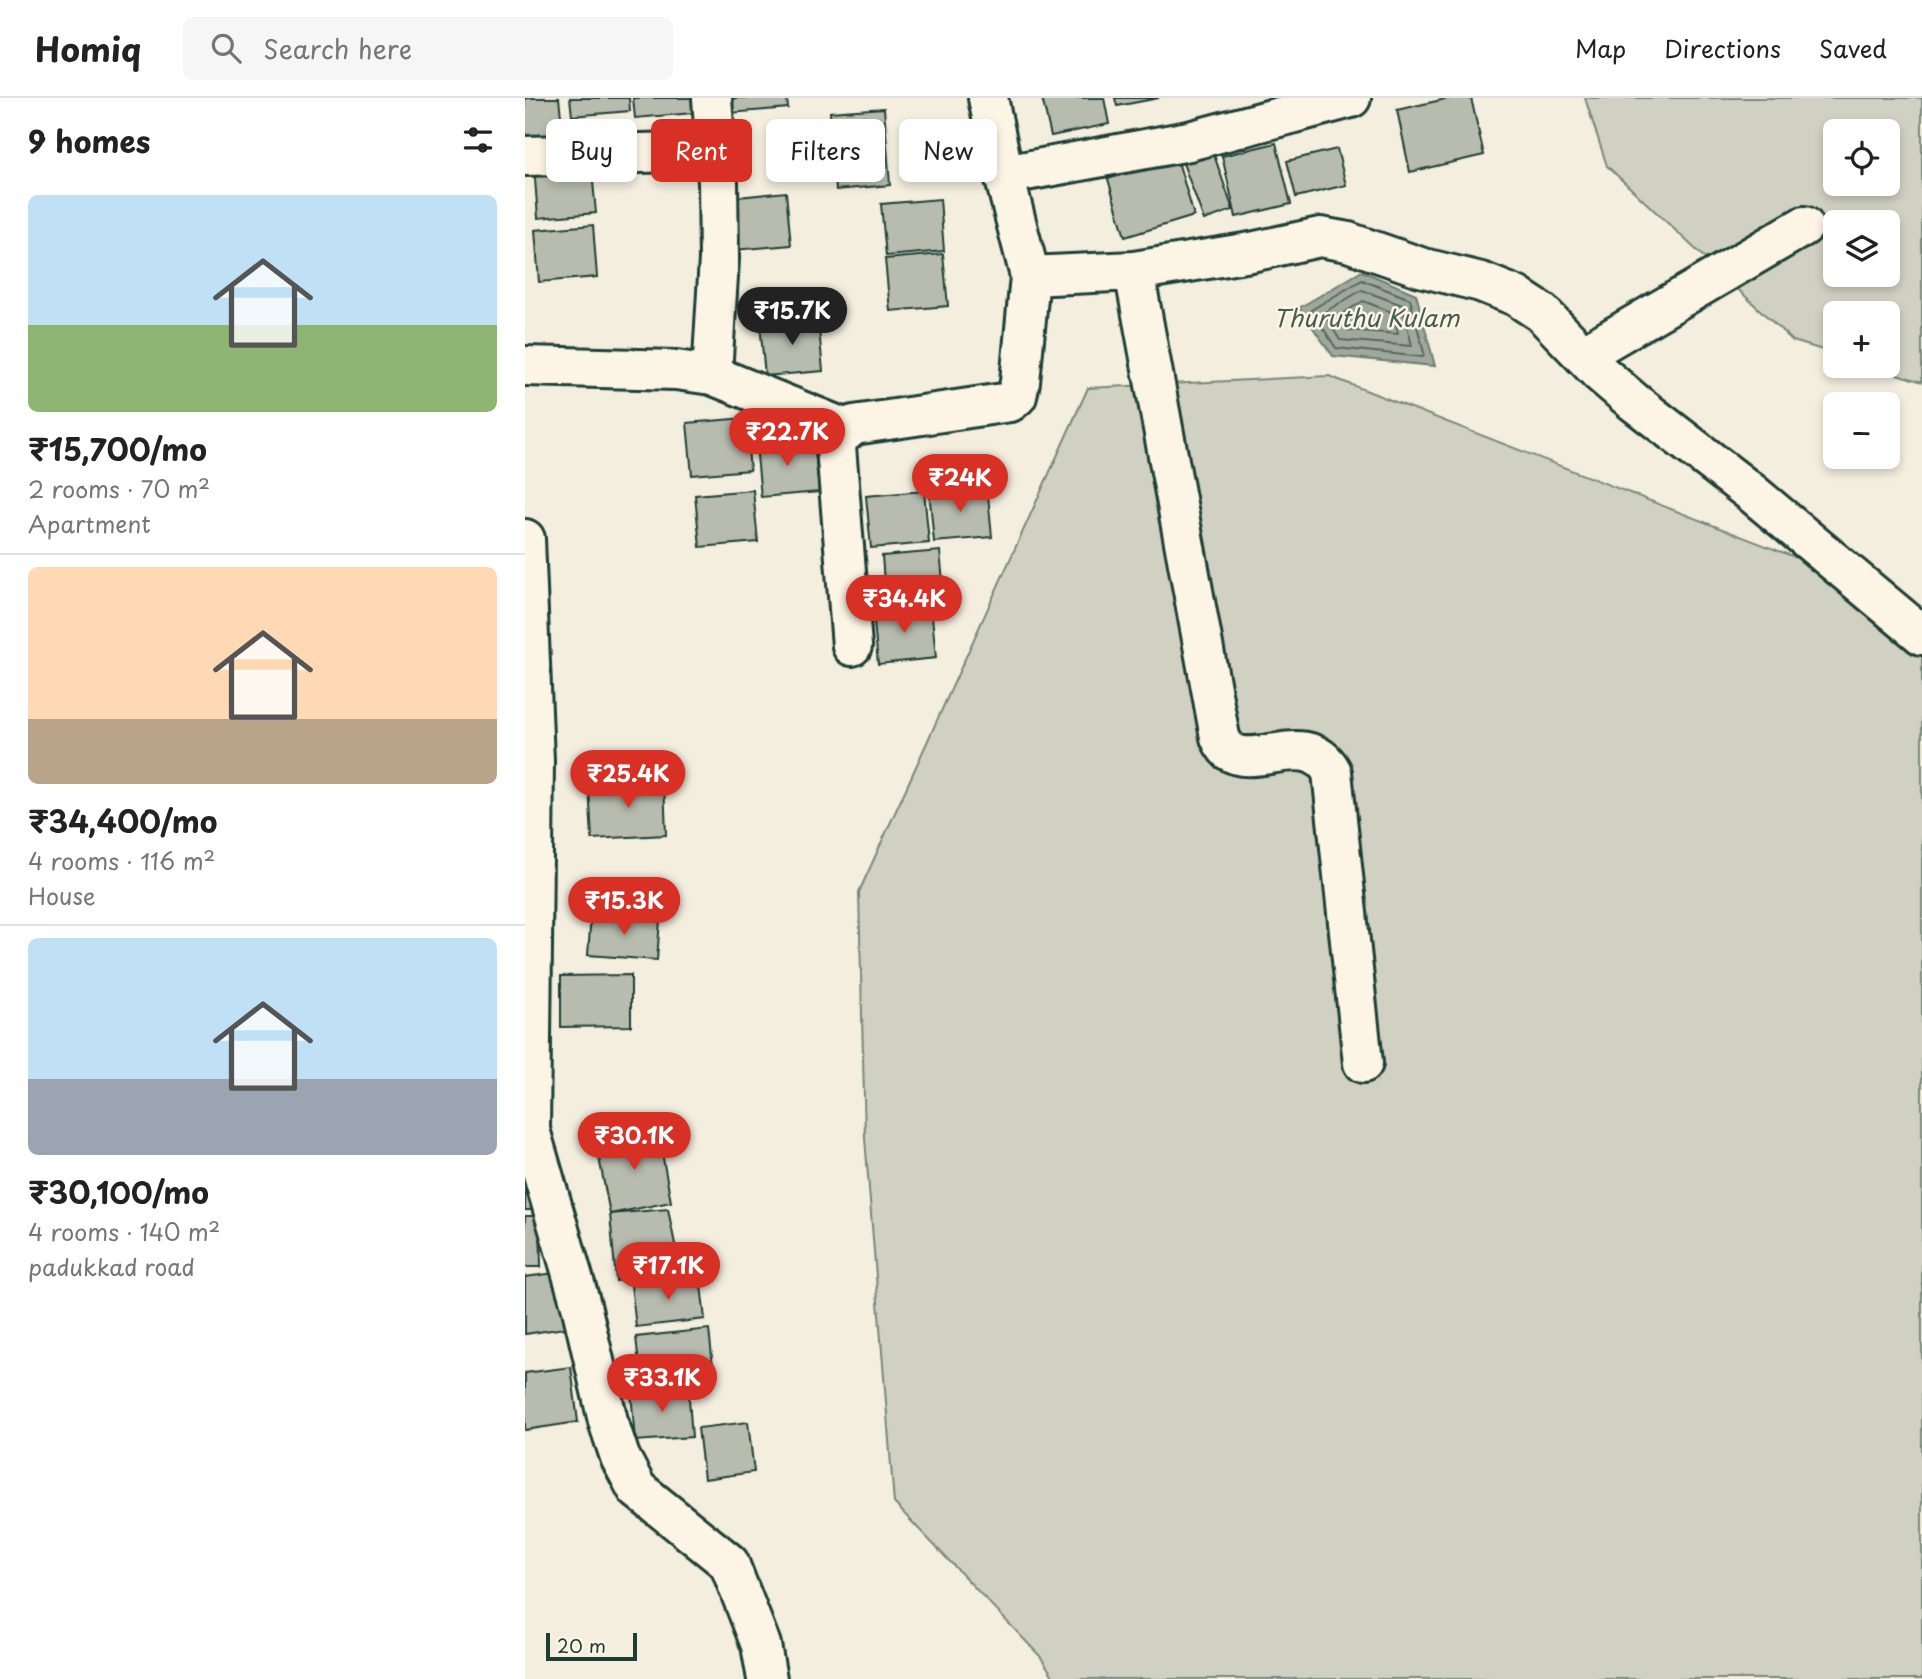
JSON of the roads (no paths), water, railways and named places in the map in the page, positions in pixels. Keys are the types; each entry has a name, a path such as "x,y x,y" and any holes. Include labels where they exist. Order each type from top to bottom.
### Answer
{"street":[{"path":"712,98 714,119"},
{"path":"852,646 836,447 839,437 854,425 1010,402 1017,396 1030,276 1004,175 988,98"},
{"path":"1004,175 1189,141 1349,98"},
{"path":"525,156 651,153"},
{"path":"712,375 719,259 718,182"},
{"path":"1583,355 1804,226"},
{"path":"1030,276 1134,271 1251,252 1320,237 1348,242 1420,267 1481,282 1516,296 1542,313 1634,402 1752,493 1922,635"},
{"path":"1134,271 1220,737 1227,749 1238,755 1303,751 1325,760 1332,772 1363,1063"},
{"path":"525,366 676,370 712,375 846,429"},
{"path":"525,538 534,761 528,1130 581,1305 608,1421 620,1457 637,1489 729,1563 761,1645 767,1679"}],"water":[{"name":"Thuruthu Kulam","path":"1362,271 1416,294 1435,366 1333,356 1299,308"}]}
